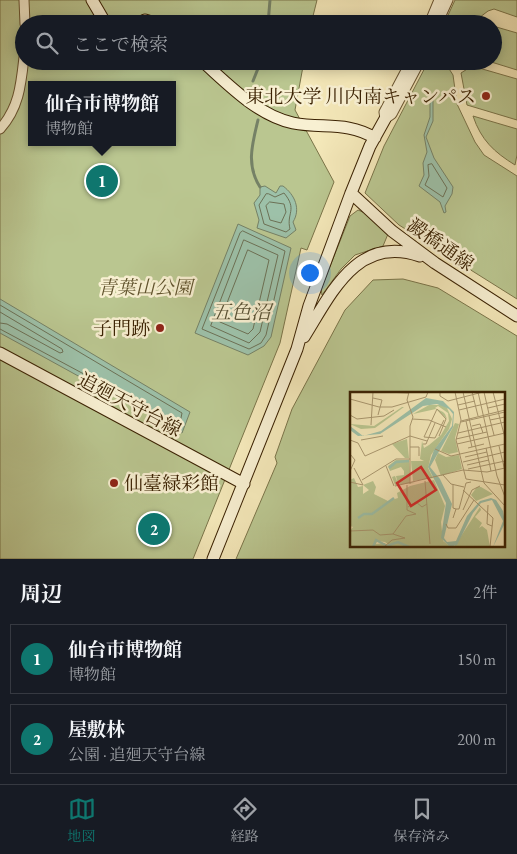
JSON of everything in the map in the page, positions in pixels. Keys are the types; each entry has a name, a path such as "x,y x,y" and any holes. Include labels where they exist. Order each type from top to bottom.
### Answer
{"street":[{"path":"24,0 25,15"},
{"path":"92,0 101,15"},
{"path":"432,15 439,0"},
{"path":"441,15 448,0"},
{"path":"0,129 12,115 19,92 22,70"},
{"path":"212,70 248,101 280,119 294,123 354,127 375,138"},
{"path":"385,119 384,112 406,70"},
{"path":"213,559 297,349 309,306 350,193 385,119 392,114 415,70"},
{"name":"澱橋通線","path":"350,193 392,231 435,263 517,316"},
{"path":"297,349 346,273 366,258 381,253 402,251 435,263"},
{"name":"追廻天守台線","path":"0,353 244,484"}],"green space":[{"name":"青葉山公園","path":"0,0 317,0 313,15 15,15 15,70 302,70 295,110 334,182 307,250 301,248 280,343 193,559 0,559"},
{"path":"455,0 517,0 517,17 494,9 483,15 448,15"},
{"path":"502,29 517,33 517,70 502,65"},
{"path":"424,70 450,70 453,75 457,104 475,142 484,155 517,176 517,299 399,225 365,193 384,146"},
{"path":"466,70 486,70 517,79 517,120 467,105 461,73"},
{"path":"473,116 517,129 515,165 489,145 480,132"},
{"path":"358,210 365,213 388,234 383,246 355,255 341,269 322,295 321,289 350,216"},
{"path":"403,279 438,288 517,336 517,559 236,559 277,463 275,457 292,409 345,310 373,280"}],"water":[{"path":"433,97 433,121 426,137 434,158 453,187 452,194 445,206 446,212 444,213 440,202 419,186 424,175 423,163 427,152 424,135 430,117 430,98"},
{"path":"265,186 276,193 280,186 283,186 296,202 297,207 293,222 296,230 286,238 257,228 259,220 254,203 260,195 260,187"},
{"name":"五色沼","path":"238,224 291,248 271,337 264,346 248,355 195,333"},
{"path":"0,299 190,412 182,433 0,333"}],"waterway":[{"path":"269,15 270,0"},
{"path":"253,81 257,70"},
{"path":"258,120 252,146 252,163 253,171 260,187"}],"place":[{"name":"東北大学 川内南キャンパス","path":"486,96"},
{"name":"仙台市博物館","path":"102,181"},
{"name":"子門跡","path":"160,328"},
{"name":"仙臺緑彩館","path":"114,483"},
{"name":"屋敷林","path":"154,529"}]}
